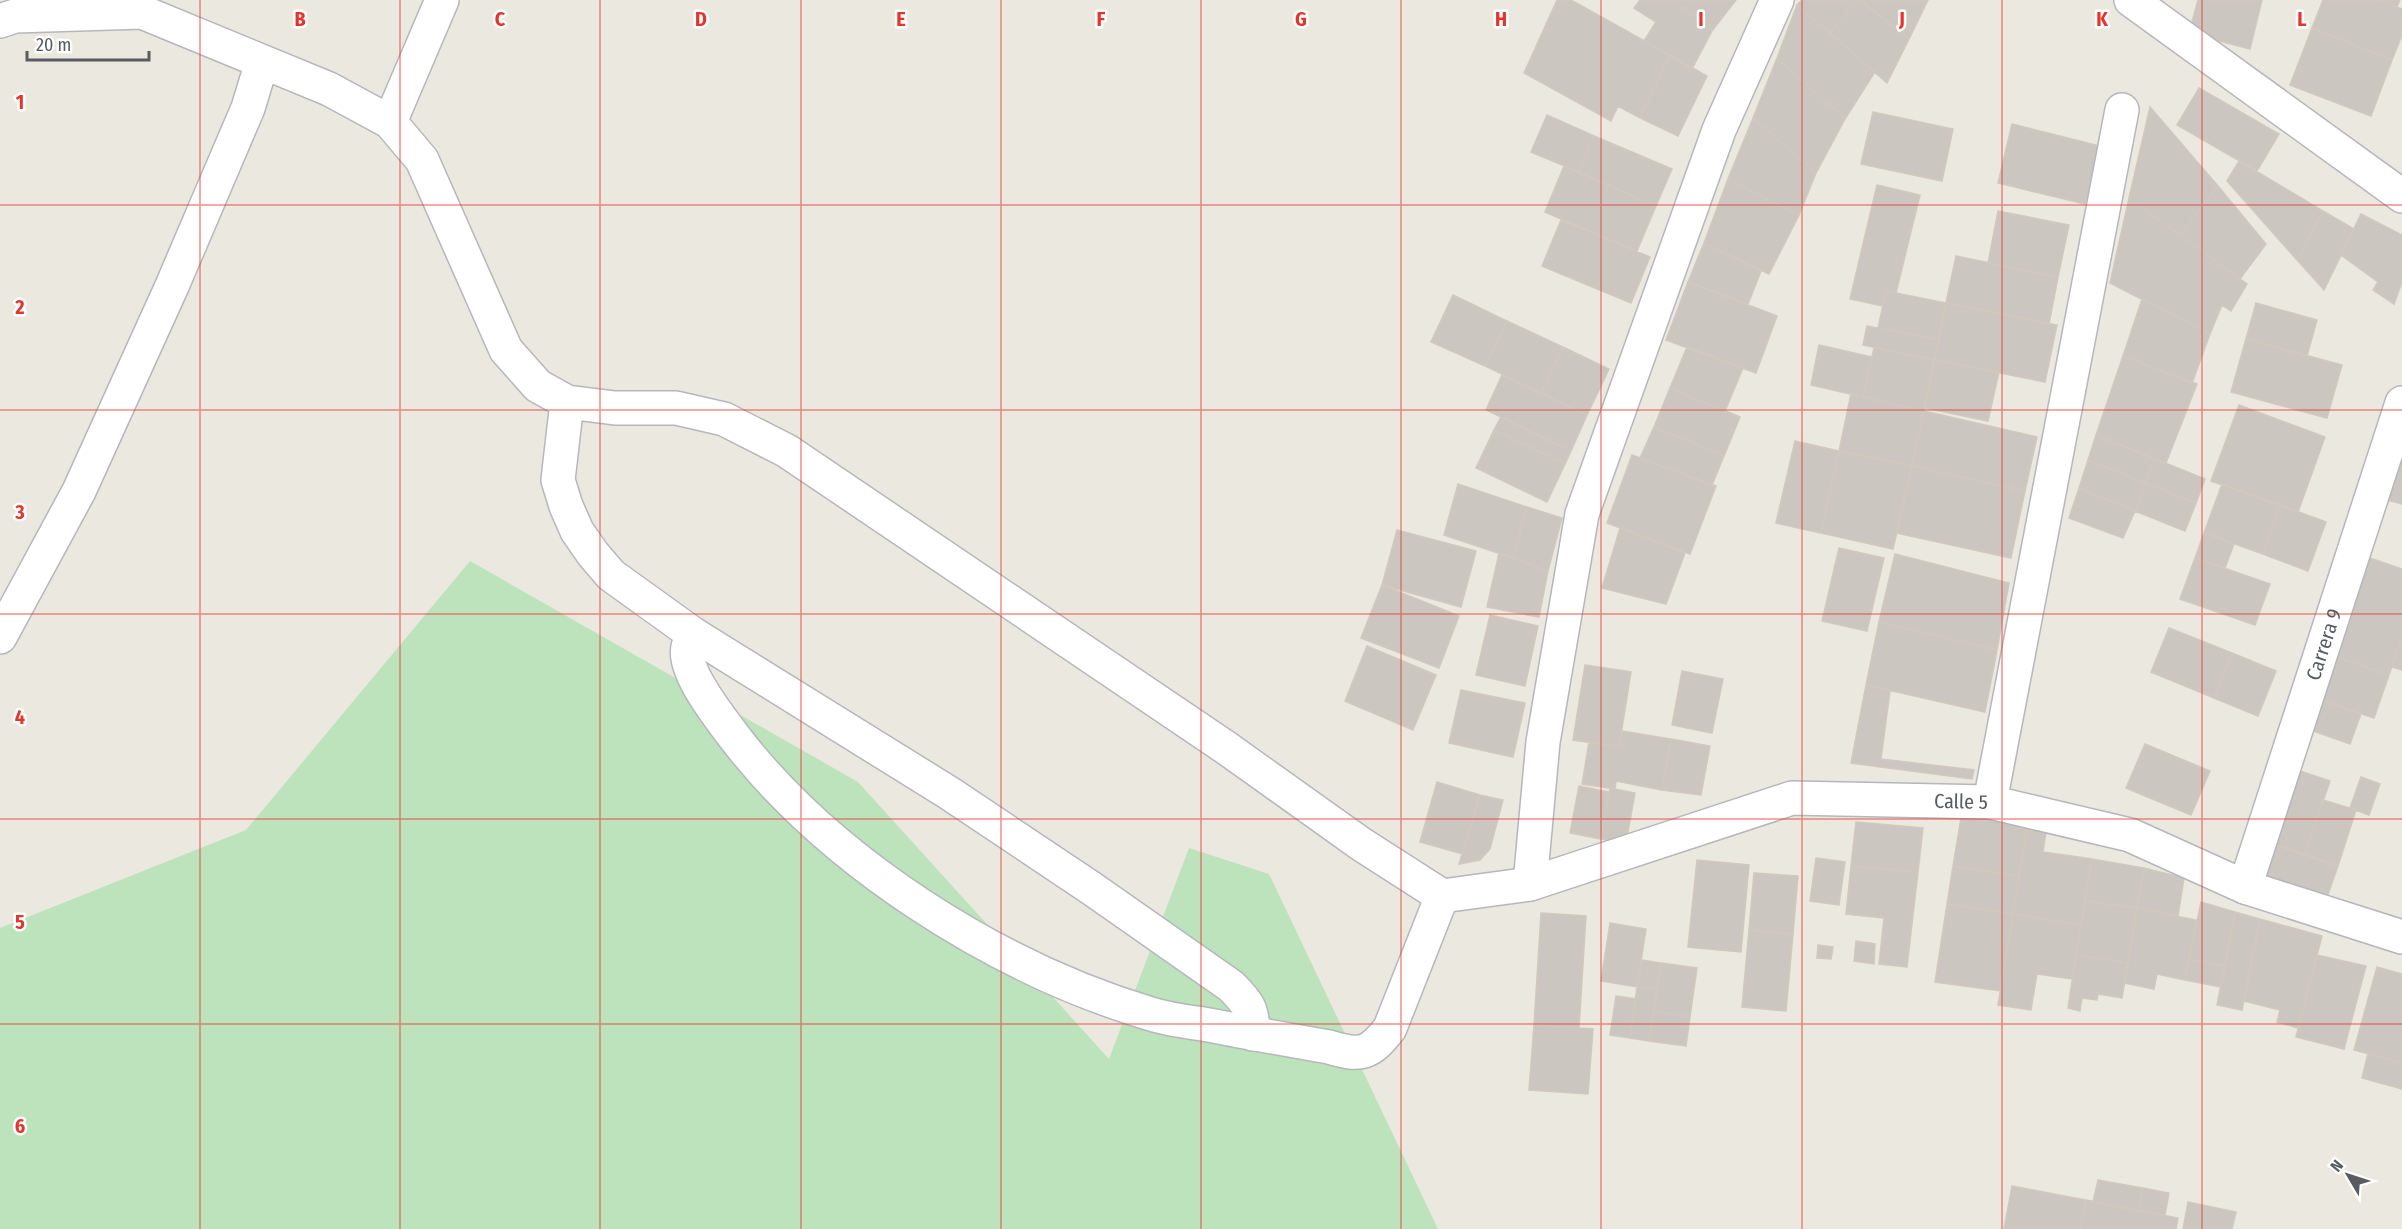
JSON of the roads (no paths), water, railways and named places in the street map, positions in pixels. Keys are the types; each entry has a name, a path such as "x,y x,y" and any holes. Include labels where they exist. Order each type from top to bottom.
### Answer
{"street":[{"path":"390,122 442,0"},
{"path":"1521,885 1582,514 1719,130 1777,0"},
{"path":"2131,0 2402,196"},
{"path":"0,21 15,16 142,12 329,89 390,122 422,160 506,350 538,386 567,402 615,408 676,408 724,419 787,451 1225,747 1361,844 1442,896 1390,1028 1377,1045 1366,1052 1345,1052 1329,1047 1154,1015 1082,990 1001,954 897,888 793,805 754,763 720,718 690,669 687,648 693,634"},
{"path":"0,637 79,491 177,276 248,108 262,62"},
{"path":"1989,802 2122,110"},
{"path":"567,402 558,480 577,531 611,575 693,634 949,793 1091,888 1231,986 1248,1002 1253,1015 1253,1034"},
{"name":"Carrera 9","path":"2245,887 2402,403"},
{"name":"Calle 5","path":"1442,896 1521,885 1792,798 1989,802 2130,836 2245,887 2402,936"}]}
